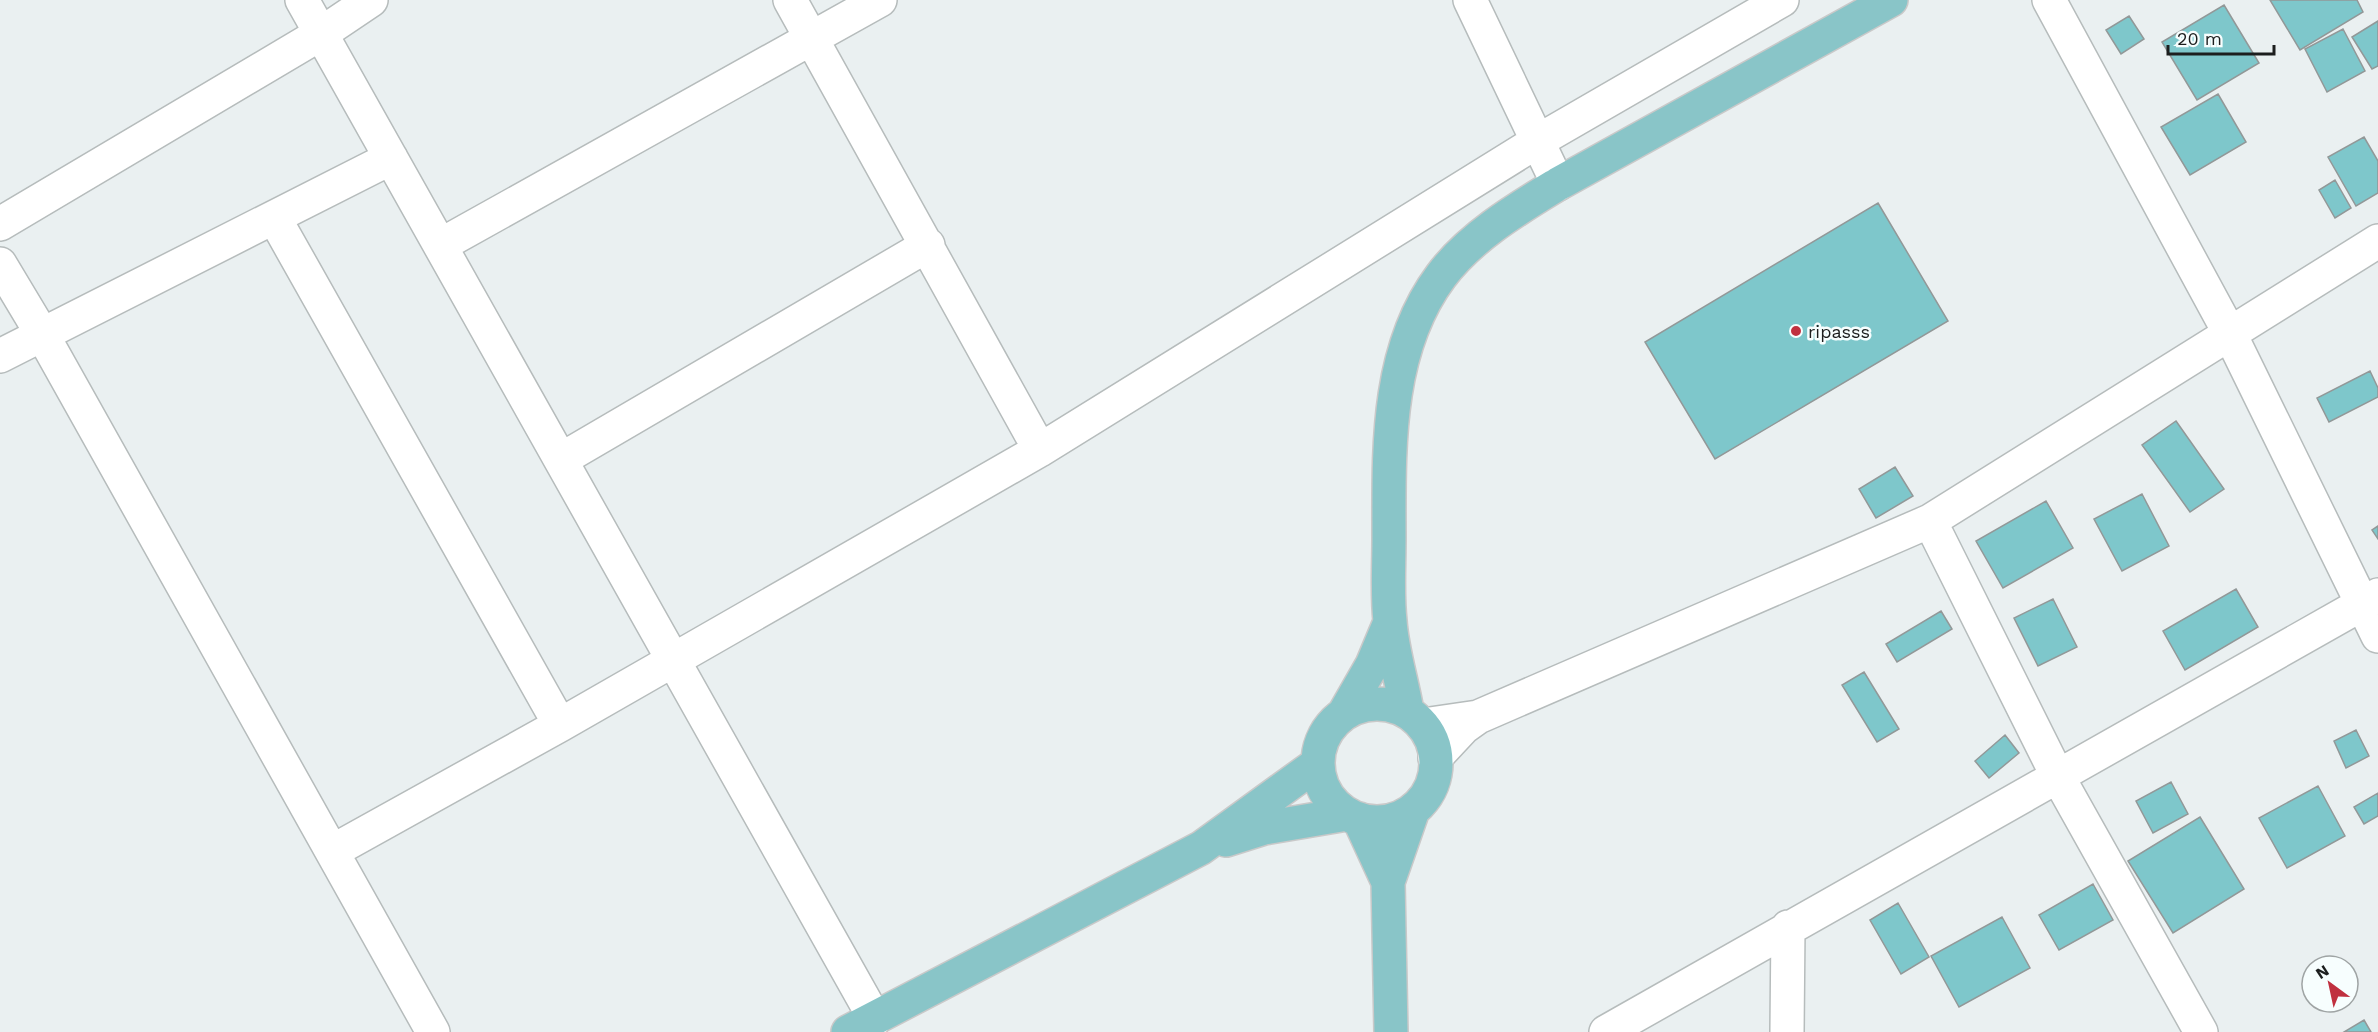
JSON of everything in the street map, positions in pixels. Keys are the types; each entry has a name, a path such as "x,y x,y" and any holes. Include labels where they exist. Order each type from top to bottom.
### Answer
{"main road":[{"path":"1201,848 1264,828 1353,817 1380,823 1397,819 1413,810 1425,798 1432,783 1435,749 1415,718 1389,622 1389,446 1398,379 1415,320 1441,276 1476,241 1511,214 1558,184 1892,0"},
{"path":"1388,882 1353,817 1333,803 1322,788 1317,764 1323,736 1332,723 1345,712 1372,665 1389,622"},
{"path":"1345,712 1375,703 1415,718"},
{"path":"862,1025 1201,848 1317,764"},
{"path":"1391,1032 1388,882 1413,810"}],"street":[{"path":"302,0 675,659 862,1025"},
{"path":"0,224 322,33 371,0"},
{"path":"790,0 1040,450"},
{"path":"441,245 880,0"},
{"path":"1470,0 1558,184"},
{"path":"333,851 560,725 1040,450 1538,141 1782,0"},
{"path":"2049,0 2229,332 2369,600 2378,636"},
{"path":"0,356 275,219 391,158"},
{"path":"275,219 560,725"},
{"path":"1435,758 1464,727 1478,717 1930,521 2229,332 2378,241"},
{"path":"562,459 928,245"},
{"path":"0,264 42,334 433,1032"},
{"path":"1930,521 2057,775 2202,1032"},
{"path":"1606,1032 2369,600"},
{"path":"1415,718 1478,717"},
{"path":"1787,1032 1788,927"}],"building":[{"path":"2270,0 2357,0 2363,12 2300,50"},
{"path":"2224,5 2259,63 2197,100 2162,42"},
{"path":"2129,16 2144,39 2121,54 2106,30"},
{"path":"2378,21 2378,66 2372,69 2352,37"},
{"path":"2343,29 2365,71 2327,92 2305,49"},
{"path":"2218,94 2246,142 2190,175 2161,127"},
{"path":"2364,137 2378,161 2378,193 2356,206 2328,157"},
{"path":"2335,180 2351,208 2335,218 2319,190"},
{"name":"ripasss","path":"1878,203 1948,321 1715,459 1645,342"},
{"path":"2370,371 2378,388 2378,397 2329,422 2317,398"},
{"path":"2176,421 2224,489 2190,512 2142,445"},
{"path":"1895,467 1913,496 1876,518 1859,489"},
{"path":"2142,494 2169,546 2122,571 2094,519"},
{"path":"2046,501 2073,548 2003,588 1976,541"},
{"path":"2378,526 2378,539 2372,530"},
{"path":"2236,589 2258,627 2185,670 2163,631"},
{"path":"2053,599 2077,647 2038,666 2014,618"},
{"path":"1941,611 1952,629 1897,662 1886,644"},
{"path":"1864,672 1899,729 1877,742 1842,685"},
{"path":"2356,730 2369,756 2346,768 2334,741"},
{"path":"2005,735 2019,753 1989,778 1975,761"},
{"path":"2171,782 2188,814 2153,833 2136,801"},
{"path":"2318,786 2345,836 2287,868 2259,818"},
{"path":"2378,793 2378,816 2364,824 2354,807"},
{"path":"2200,817 2244,889 2173,933 2128,861"},
{"path":"2093,884 2113,920 2059,950 2039,915"},
{"path":"1898,903 1929,957 1901,974 1870,920"},
{"path":"2002,917 2030,968 1959,1007 1931,956"},
{"path":"2364,1020 2371,1032 2344,1032"}],"place":[{"name":"ripasss","path":"1796,331"}]}
